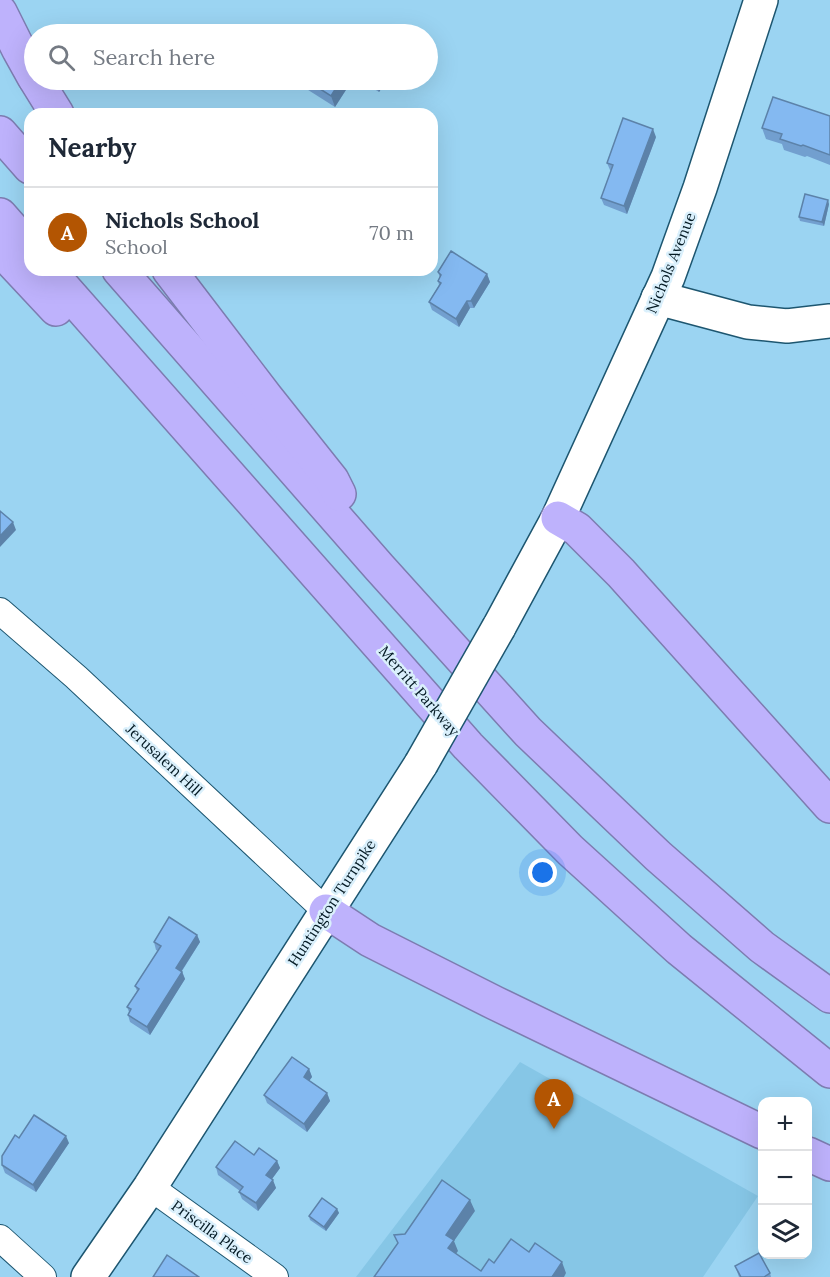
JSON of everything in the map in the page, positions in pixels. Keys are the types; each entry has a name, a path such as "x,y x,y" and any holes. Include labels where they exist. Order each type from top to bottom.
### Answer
{"highway":[{"path":"0,12 24,59"},
{"path":"42,90 53,108"},
{"path":"0,133 24,161"},
{"path":"0,215 24,242"},
{"path":"0,249 24,275"},
{"path":"25,276 134,393 264,516"},
{"name":"Merritt Parkway","path":"53,276 468,746 570,850 680,949 830,1071"},
{"path":"124,276 379,567 528,732 657,856 762,947 830,996"},
{"path":"174,276 332,480 379,567"},
{"path":"558,518 576,530 621,573 830,806"},
{"path":"326,911 370,940 758,1130"},
{"path":"812,1156 830,1164"}],"main road":[{"name":"Nichols Avenue","path":"558,518 668,277 700,188 761,0"},
{"path":"658,298 748,322 787,326 830,321"},
{"name":"Huntington Turnpike","path":"88,1277 150,1187 421,764 558,518"}],"street":[{"name":"Jerusalem Hill","path":"0,611 76,677 326,911"},
{"name":"Priscilla Place","path":"150,1187 275,1277"},
{"path":"0,1238 43,1277"}],"shaded area":[{"path":"520,1062 758,1196 703,1277 356,1277"}],"building":[{"path":"322,90 335,90 331,96"},
{"path":"773,97 830,116 830,155 780,139 782,134 762,128"},
{"path":"623,118 653,129 624,206 601,198 613,165 607,163"},
{"path":"805,194 828,200 822,222 799,217"},
{"path":"451,251 487,274 471,301 467,301 456,319 429,302 441,283 438,281 441,275 438,272"},
{"path":"0,511 13,522 0,536"},
{"path":"169,917 197,935 176,968 182,972 147,1027 128,1015 131,1009 127,1007 139,989 135,986 161,946 154,942"},
{"path":"292,1057 309,1069 304,1077 327,1093 304,1124 264,1095"},
{"path":"34,1115 66,1136 33,1185 2,1165 2,1156 15,1135 19,1138"},
{"path":"235,1141 254,1155 259,1148 277,1161 266,1175 273,1180 256,1203 239,1192 243,1187 216,1167"},
{"path":"442,1180 470,1200 446,1235 454,1240 448,1248 481,1271 489,1259 494,1263 511,1239 529,1252 535,1243 562,1262 552,1277 374,1277 398,1243 394,1235 405,1234"},
{"path":"322,1198 337,1209 324,1227 309,1216"},
{"path":"758,1254 758,1259 762,1259 770,1273 764,1277 741,1277 735,1266"},
{"path":"167,1255 199,1277 153,1277"}],"place":[{"name":"Nichols School","path":"554,1129"}]}
